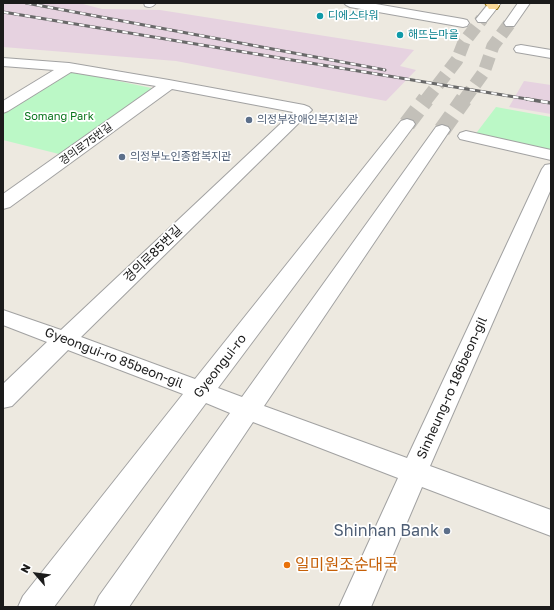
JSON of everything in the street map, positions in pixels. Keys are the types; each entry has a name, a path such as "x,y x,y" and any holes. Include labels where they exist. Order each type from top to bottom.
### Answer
{"street":[{"path":"350,3 463,23"},
{"path":"510,23 524,3"},
{"path":"482,19 493,4"},
{"path":"521,50 551,54"},
{"path":"3,62 69,67 169,84"},
{"path":"3,108 69,67"},
{"name":"경의로85번길","path":"3,399 304,110 169,84"},
{"name":"경의로75번길","path":"3,203 169,84"},
{"name":"Gyeongui-ro","path":"34,607 407,124"},
{"path":"110,607 442,130"},
{"path":"466,136 551,155"},
{"name":"Sinheung-ro 186beon-gil","path":"355,607 414,472 551,169"},
{"name":"Gyeongui-ro 85beon-gil","path":"3,317 65,339 247,410 551,523"}],"shaded area":[{"path":"3,3 79,3 102,9 160,10 414,50 400,66 416,70 386,101 176,61 3,47"},
{"path":"524,81 551,85 551,114 509,107"}],"green space":[{"name":"Somang Park","path":"71,71 156,89 63,155 3,140 3,112"},
{"path":"496,107 551,117 551,150 474,136"}],"tunnel":[{"path":"426,100 457,60 464,42 482,19"},
{"path":"464,100 484,72 493,46 510,23"},
{"path":"407,124 426,99"},
{"path":"442,130 464,99"}],"railway":[{"path":"26,3 385,70"},
{"path":"3,12 533,100"},
{"path":"527,99 533,100"},
{"path":"533,100 551,103"}],"place":[{"name":"디에스타워","path":"320,16"},
{"name":"해뜨는마을","path":"400,35"},
{"name":"의정부장애인복지회관","path":"249,120"},
{"name":"의정부노인종합복지관","path":"122,157"},
{"name":"Shinhan Bank","path":"447,531"},
{"name":"일미원조순대국","path":"287,565"}]}
